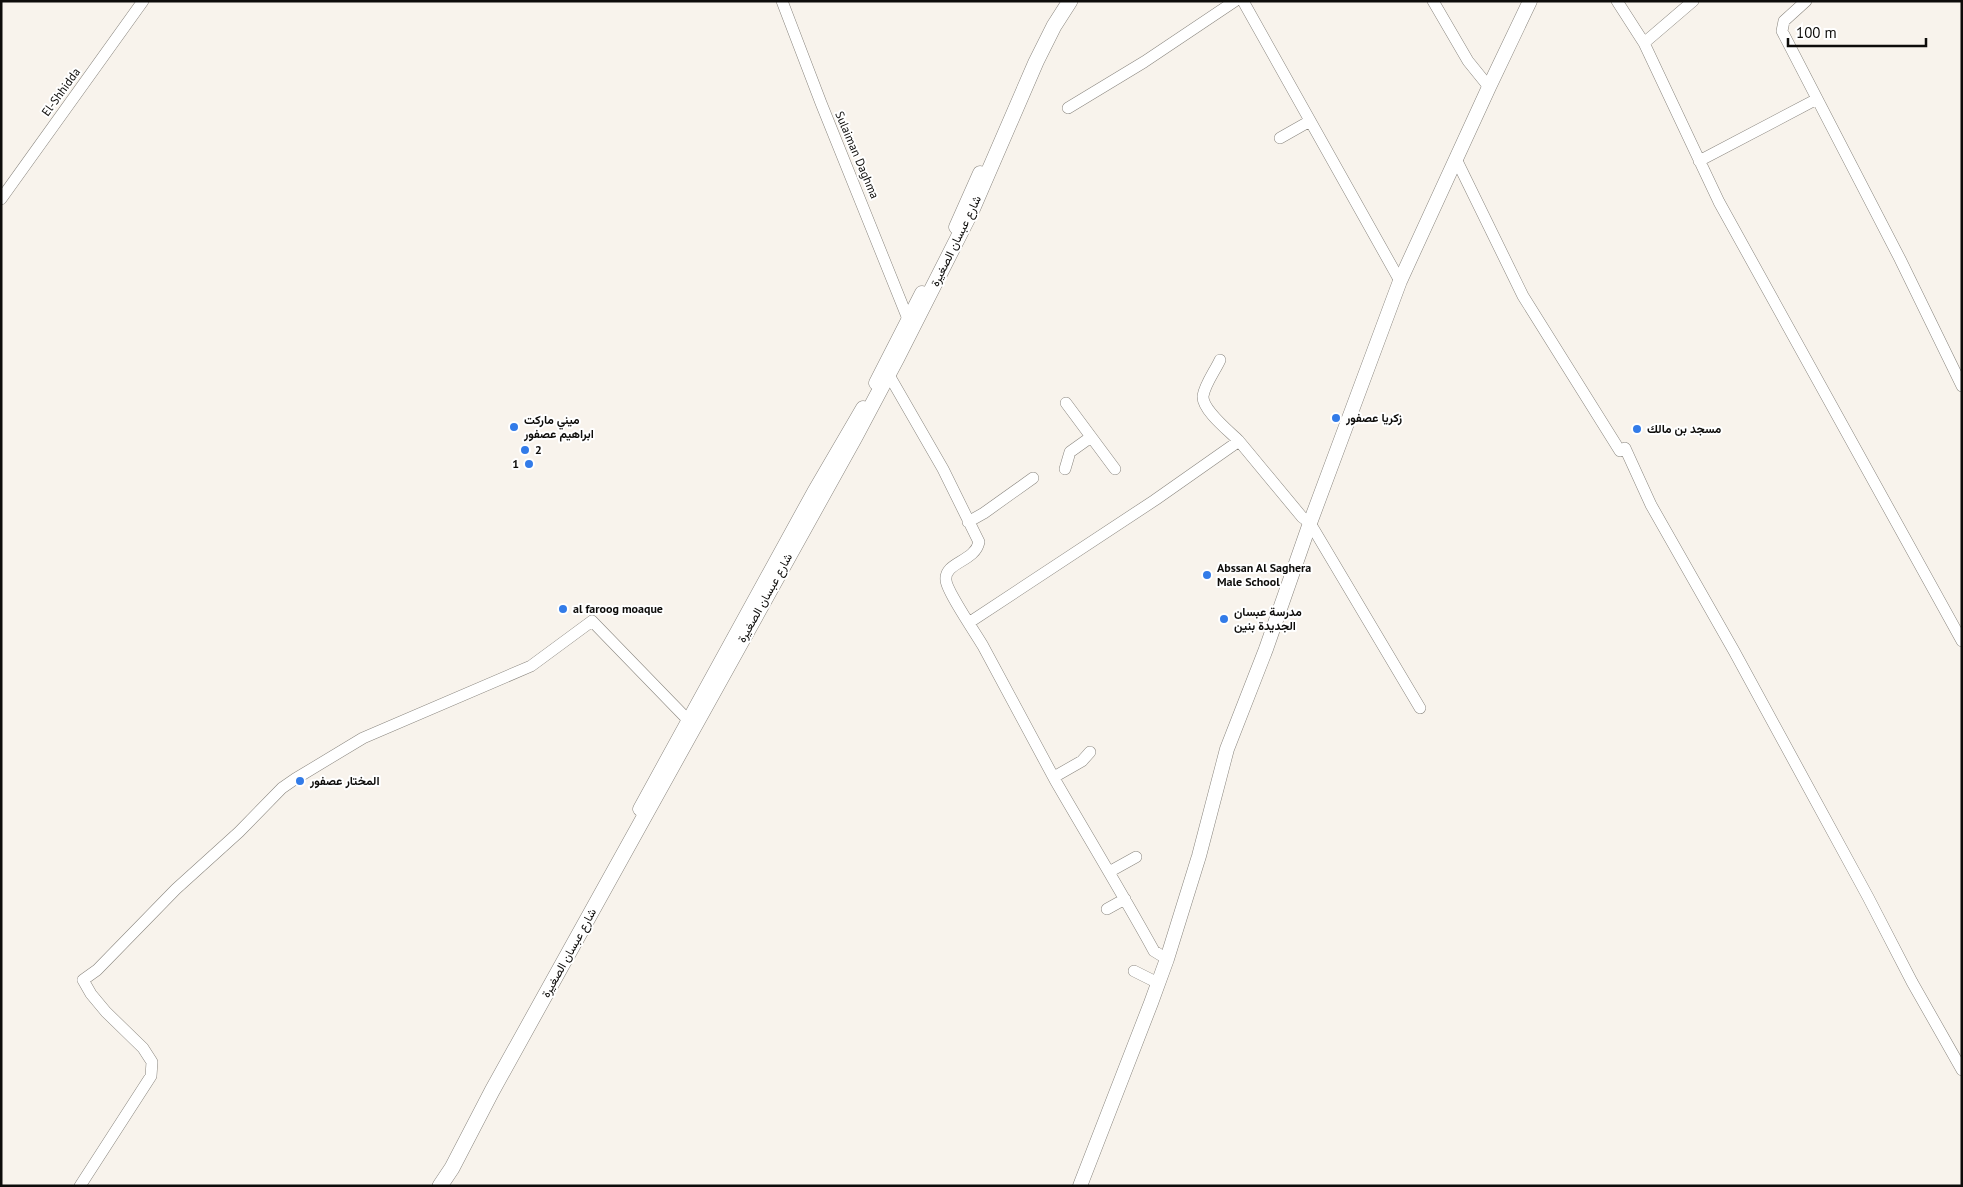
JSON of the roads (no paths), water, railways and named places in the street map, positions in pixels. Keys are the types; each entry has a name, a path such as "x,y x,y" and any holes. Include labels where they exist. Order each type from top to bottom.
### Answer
{"main road":[{"name":"شارع عبسان الصغيرة","path":"438,1186 452,1168 585,922 691,734 972,210 1036,62 1054,26 1070,1"}],"street":[{"name":"El-Shhidda","path":"1,198 143,1"},
{"name":"شارع عبسان الصغيرة","path":"438,1186 688,720 886,370 908,319 951,239 1033,55 1062,1"},
{"path":"1068,108 1144,62 1235,1"},
{"path":"1243,1 1400,281"},
{"path":"1433,1 1468,60 1489,87"},
{"path":"1080,1186 1167,959 1198,856 1227,749 1266,649 1310,523 1400,281 1530,1"},
{"path":"1618,1 1644,44 1719,202 1962,640"},
{"path":"1644,44 1693,1"},
{"path":"1806,1 1784,20 1782,31 1900,259 1962,386"},
{"name":"Sulaiman Daghma","path":"784,2 817,95 908,319"},
{"path":"1699,161 1817,99"},
{"path":"1280,138 1310,121"},
{"path":"1456,160 1523,296 1620,451 1626,448 1651,505 1734,651 1868,897 1912,982 1962,1070"},
{"path":"1220,360 1203,397 1205,406 1238,441 1302,517 1310,523 1420,708"},
{"path":"886,370 943,469 977,537 978,549 951,568 946,580 951,593 970,622 1054,778 1154,951 1167,959"},
{"path":"1066,403 1115,469"},
{"path":"1065,469 1070,452 1091,437"},
{"path":"970,622 1155,500 1238,441"},
{"path":"968,522 984,513 1033,478"},
{"path":"80,1186 151,1076 152,1062 143,1048 91,994 83,980 97,970 176,889 239,832 282,788 363,738 532,666 592,621 688,720"},
{"path":"1054,778 1082,761 1090,752"},
{"path":"1109,872 1136,856"},
{"path":"1107,909 1125,899"},
{"path":"1134,971 1158,983"}],"place":[{"name":"زكريا عصفور","path":"1336,418"},
{"name":"ميني ماركت ابراهيم عصفور","path":"514,427"},
{"name":"مسجد بن مالك","path":"1637,429"},
{"name":"2","path":"525,450"},
{"name":"1","path":"529,464"},
{"name":"Abssan Al Saghera Male School","path":"1207,575"},
{"name":"al faroog moaque","path":"563,609"},
{"name":"مدرسة عبسان الجديدة بنين","path":"1224,619"},
{"name":"المختار عصفور","path":"300,781"}]}
